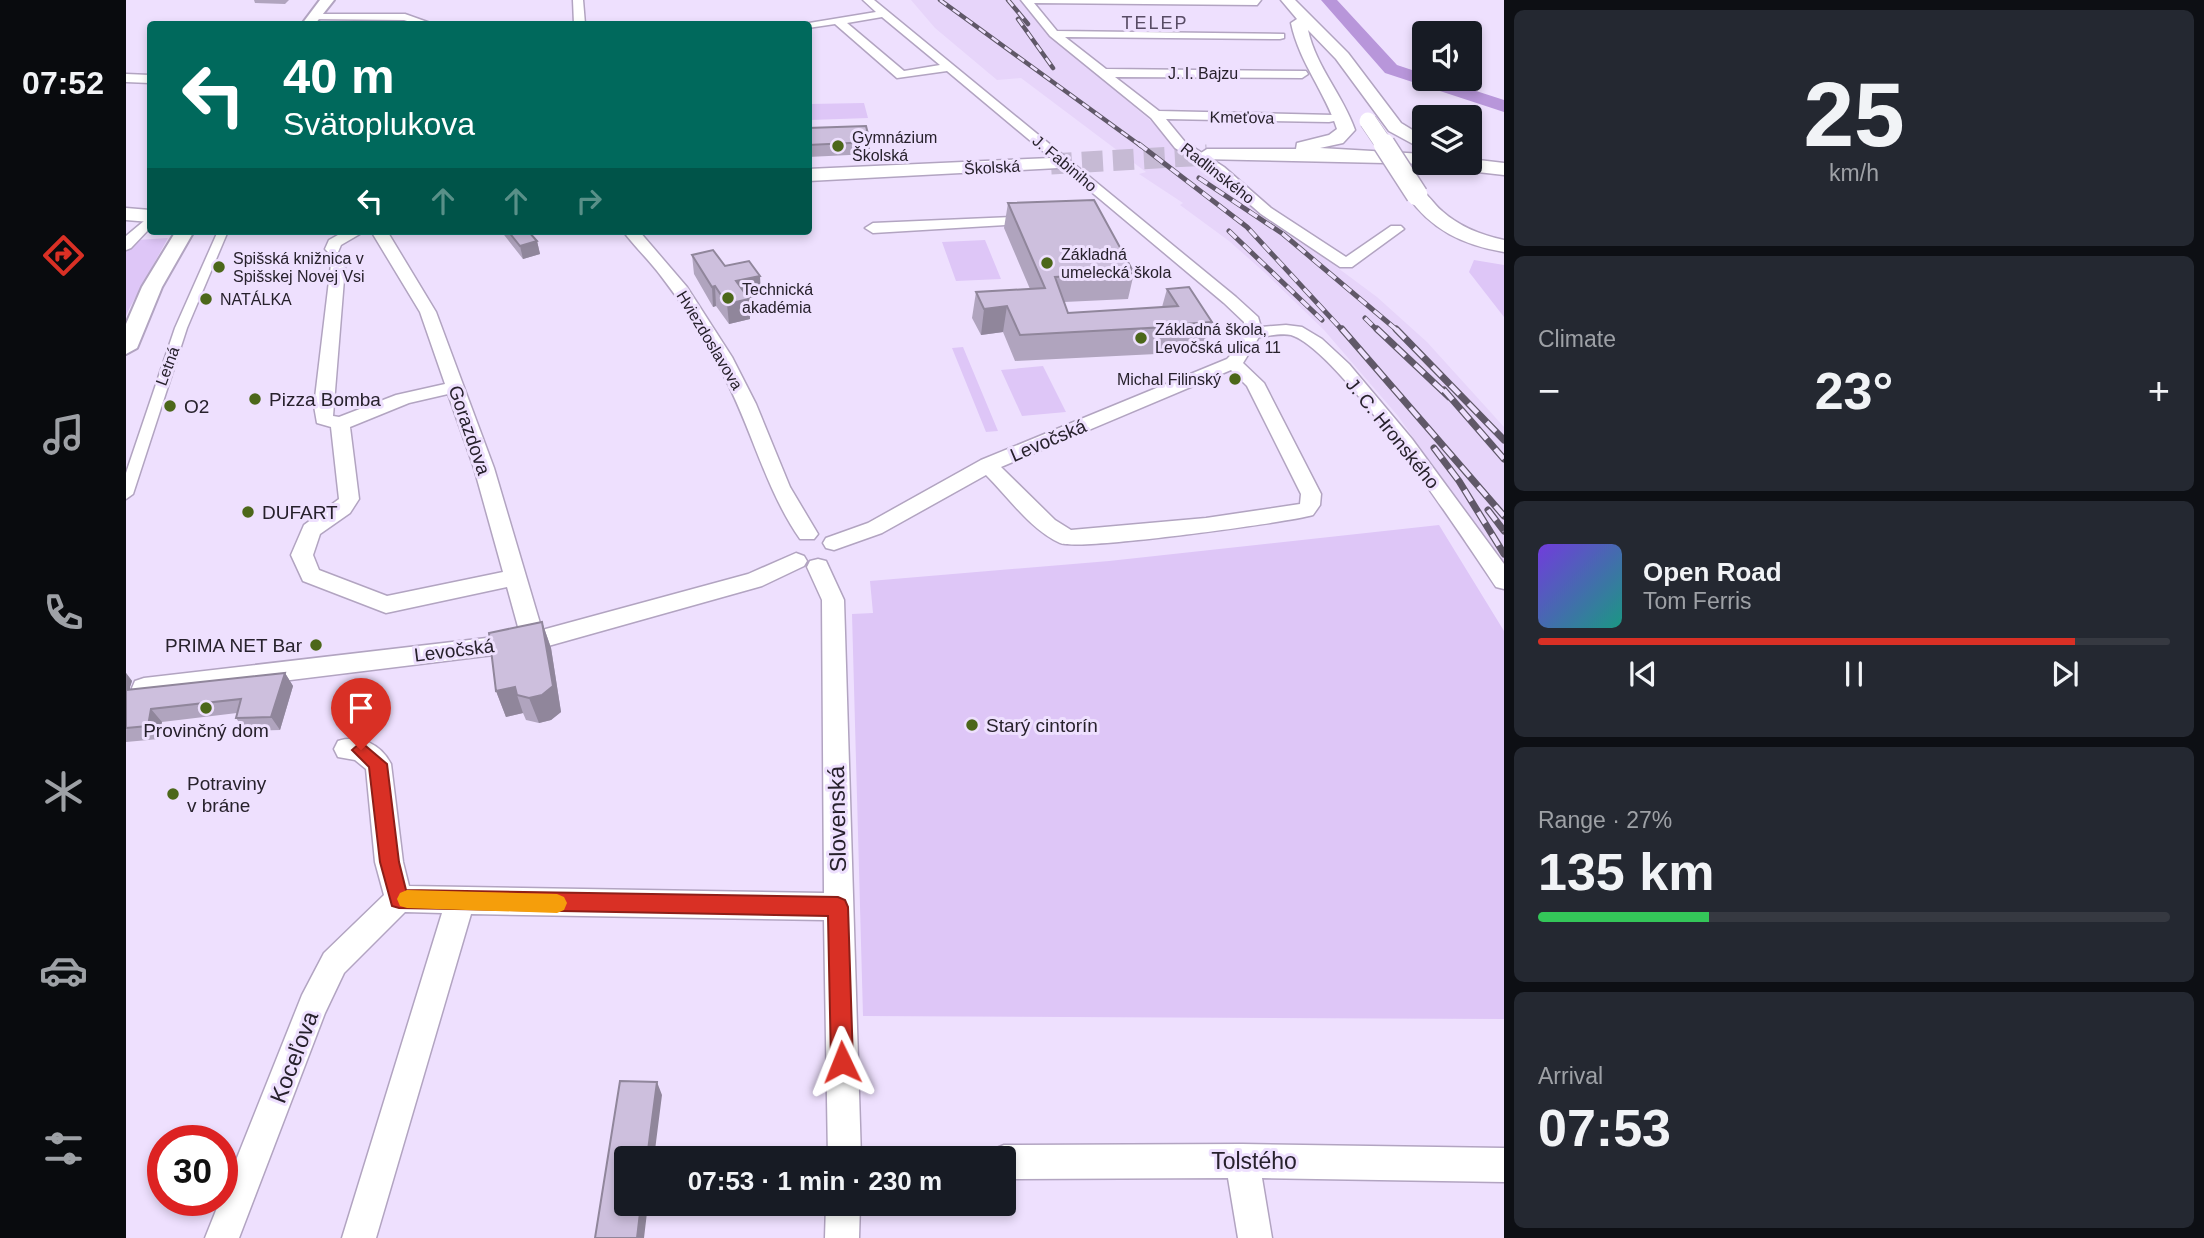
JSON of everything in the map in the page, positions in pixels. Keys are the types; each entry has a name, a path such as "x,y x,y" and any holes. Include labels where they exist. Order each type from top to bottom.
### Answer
{"main road":[{"path":"1287,1 1299,23 1429,212 1449,228 1504,246"},
{"path":"1287,1 1342,57 1395,127 1412,137"},
{"path":"1254,154 1336,139 1346,130 1342,114 1301,45 1299,23"},
{"path":"1208,155 1340,155 1412,159"},
{"path":"1482,161 1500,169"},
{"name":"Školská","path":"812,176 1051,164"},
{"path":"1482,167 1500,169"},
{"path":"126,214 147,218"}],"street":[{"path":"310,21 327,0"},
{"path":"578,0 580,21"},
{"name":"J. Fabiniho","path":"868,0 946,68 1129,216 1252,321 1253,333"},
{"name":"Radlinského","path":"1026,0 1054,34 1156,116 1180,145 1219,170 1266,211 1346,264 1396,229"},
{"path":"1037,0 1257,2"},
{"path":"812,24 884,14"},
{"path":"310,21 405,17 418,21"},
{"path":"838,21 901,75 946,68"},
{"path":"1054,34 1279,36"},
{"name":"J. I. Bajzu","path":"1105,73 1302,74"},
{"path":"126,78 147,79"},
{"name":"Kmeťova","path":"1156,116 1329,118"},
{"path":"1101,217 1129,216"},
{"path":"873,228 1049,220"},
{"path":"126,244 147,221"},
{"path":"126,348 152,287 183,235"},
{"path":"332,249 334,243 349,235"},
{"name":"Gorazdova","path":"381,235 428,312 484,468 534,641"},
{"name":"Hviezdoslavova","path":"635,235 665,267 729,368 748,405 786,507 807,534"},
{"name":"Letná","path":"126,494 158,391 220,236"},
{"path":"337,267 323,406 324,419 340,424 403,399 455,387"},
{"name":"J. C. Hronského","path":"1253,333 1296,331 1317,343 1375,404 1504,581"},
{"path":"988,465 1058,534 1076,539 1306,510 1310,505 1311,494 1255,383 1233,363 1248,350 1253,333"},
{"name":"Levočská","path":"834,542 874,528 988,465 1233,363"},
{"path":"340,424 349,499 343,508 311,530 302,555 311,575 386,605 515,577"},
{"path":"807,534 822,535 834,542 835,557 807,564 790,551 791,546 807,534"},
{"name":"Levočská","path":"144,688 534,641 807,564"},
{"name":"Slovenská","path":"807,564 833,600 845,1146"},
{"path":"347,749 361,750 378,764 389,862 399,899 838,907"},
{"name":"Koceľova","path":"222,1238 313,1006 334,962 399,899"},
{"path":"359,1238 460,902"},
{"name":"Tolstého","path":"1016,1161 1504,1165"},
{"path":"1241,1161 1255,1238"},
{"path":"842,1238 843,1216"}],"shaded area":[{"path":"911,0 1020,0 1047,32 1159,128 1175,147 1377,297 1427,342 1504,427 1504,568 1398,416 1324,330 1264,272 1229,241 1180,205 1183,203 1139,174 1146,172 1021,78 997,80 935,28"},
{"path":"864,103 868,118 812,120 812,104"},
{"path":"168,238 126,316 126,251 137,240"},
{"path":"985,240 1001,279 956,281 942,242"},
{"path":"1474,260 1504,265 1504,317 1469,272"},
{"path":"963,347 998,431 986,432 952,348"},
{"path":"1043,366 1066,412 1022,416 1001,370"},
{"path":"1439,525 1504,631 1504,1019 863,1016 852,614 873,613 870,581 1109,561"}],"building":[{"path":"866,126 870,142 812,145 812,128"},
{"path":"1094,200 1134,273 1055,277 1068,313 1178,306 1167,289 1189,287 1212,322 1020,335 1007,306 984,309 976,292 1045,288 1008,203"},
{"path":"511,235 532,235 537,241 520,246"},
{"path":"713,250 725,266 749,261 760,276 736,281 749,299 727,304 715,286 712,287 692,255"},
{"path":"542,622 553,686 542,695 529,698 517,695 515,687 496,691 489,633"},
{"path":"285,673 271,717 236,718 241,699 151,709 148,726 126,728 126,690"},
{"path":"620,1081 657,1082 649,1146 614,1146 614,1216 640,1216 637,1238 595,1238"}],"waterway":[{"path":"1329,0 1391,69 1504,106"}],"tunnel":[{"path":"1051,164 1207,155"}],"railway":[{"path":"940,0 1141,146"},
{"path":"1008,0 1028,24"},
{"path":"1018,19 1053,68"},
{"path":"1139,144 1247,227 1343,331"},
{"path":"1199,178 1283,234 1398,331"},
{"path":"1229,231 1322,320"},
{"path":"1365,318 1378,331"},
{"path":"1342,329 1504,516"},
{"path":"1377,329 1449,397"},
{"path":"1398,331 1504,440"},
{"path":"1444,390 1504,459"},
{"path":"1434,448 1459,481 1504,554"},
{"path":"1488,510 1504,531"}],"slow traffic":[{"path":"407,899 557,903"}],"place":[{"name":"Gymnázium Školská","path":"838,146"},
{"name":"Základná umelecká škola","path":"1047,263"},
{"name":"Spišská knižnica v Spišskej Novej Vsi","path":"219,267"},
{"name":"Technická akadémia","path":"728,298"},
{"name":"NATÁLKA","path":"206,299"},
{"name":"Základná škola, Levočská ulica 11","path":"1141,338"},
{"name":"Michal Filinský","path":"1235,379"},
{"name":"Pizza Bomba","path":"255,399"},
{"name":"O2","path":"170,406"},
{"name":"DUFART","path":"248,512"},
{"name":"PRIMA NET Bar","path":"316,645"},
{"name":"Provinčný dom","path":"206,708"},
{"name":"Starý cintorín","path":"972,725"},
{"name":"Potraviny v bráne","path":"173,794"}],"district":[{"name":"TELEP","path":"1155,23"}],"route":[{"path":"361,750 378,764 389,862 399,899 838,907 842,1062"}]}
